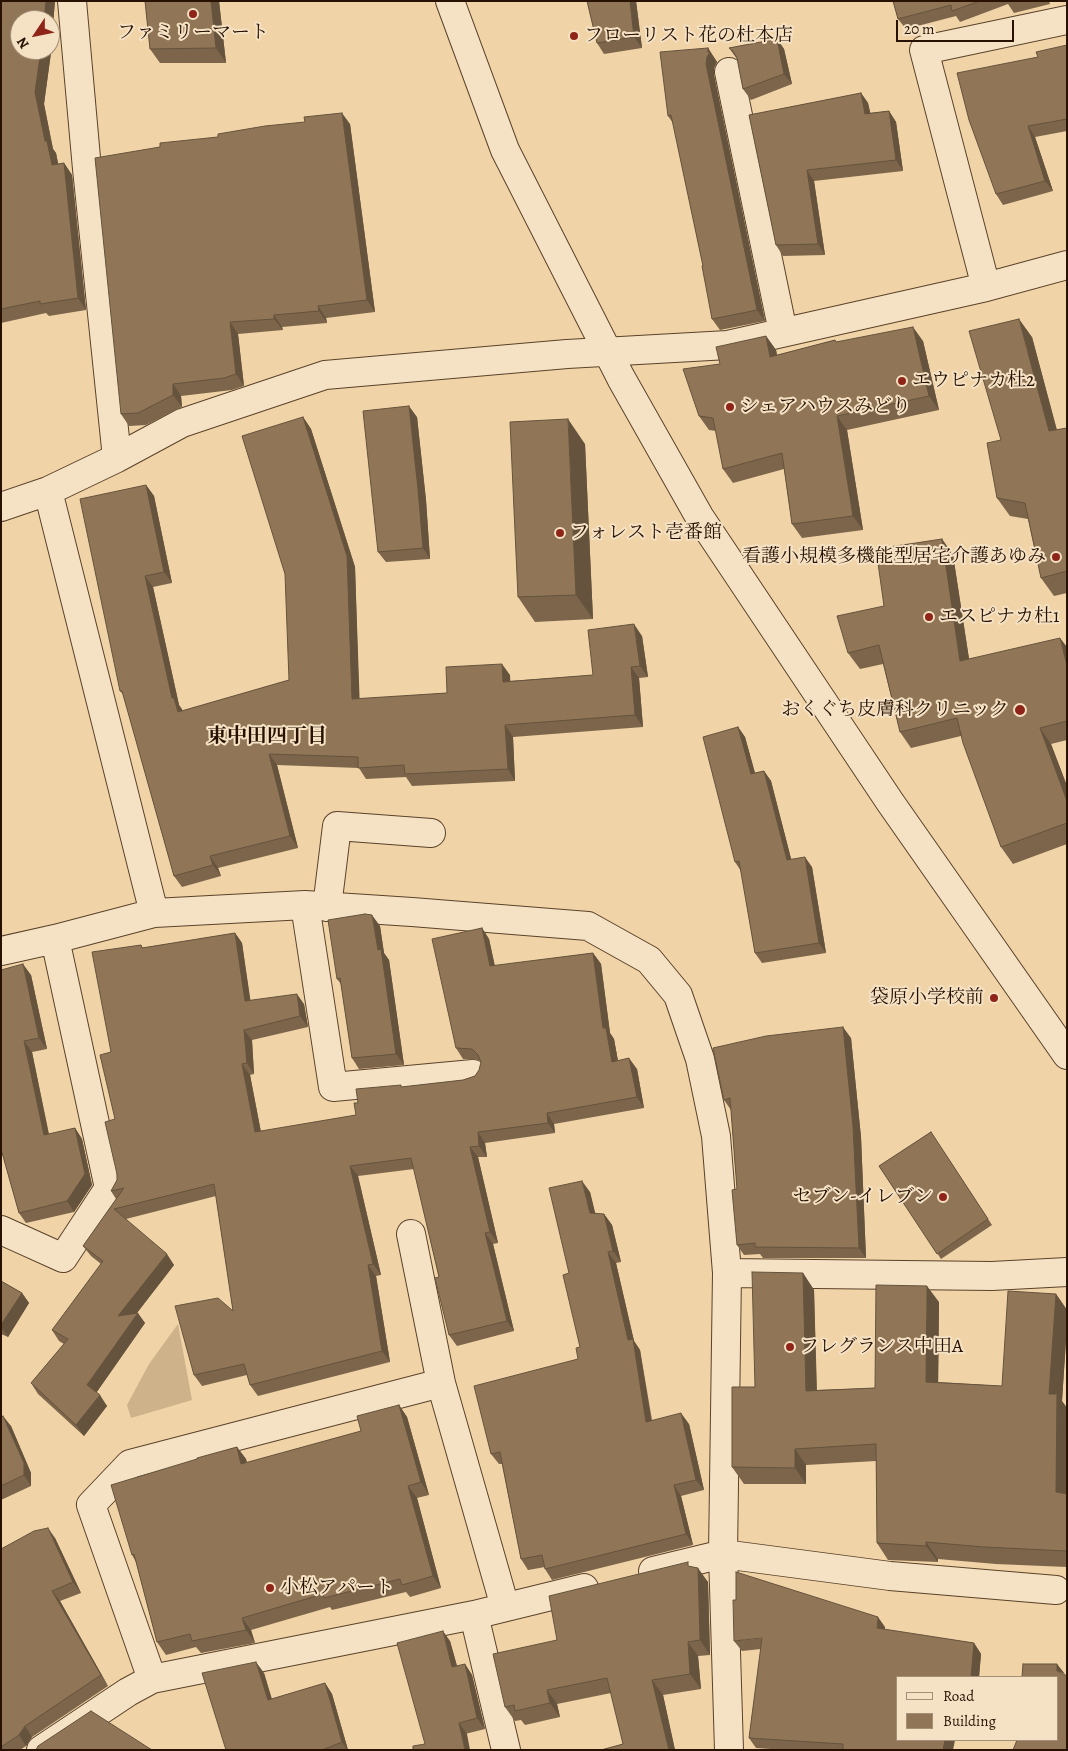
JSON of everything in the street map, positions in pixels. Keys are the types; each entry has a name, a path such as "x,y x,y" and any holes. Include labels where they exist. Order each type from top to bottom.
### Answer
{"street":[{"path":"72,1 87,169 117,458"},
{"path":"450,1 505,150 621,378 699,516 890,802 1067,1055"},
{"path":"986,287 924,50 1067,20"},
{"path":"729,72 783,332"},
{"path":"1,507 48,490 117,458 182,423 325,375 607,351 728,344 986,287 1067,266"},
{"path":"48,490 154,912"},
{"path":"430,832 337,826 316,906 333,1088 473,1074"},
{"path":"1,951 55,939 154,912 316,906 588,926 649,960 678,995 700,1059 716,1136 727,1273 723,1554 730,1750"},
{"path":"1,1230 63,1258 109,1188 55,939"},
{"path":"411,1234 441,1383 505,1607"},
{"path":"727,1273 992,1276 1067,1272"},
{"path":"152,1679 91,1505 130,1464 441,1383"},
{"path":"41,1750 128,1692 152,1679 474,1615 723,1554 890,1576 1056,1590"},
{"path":"474,1615 506,1750"}],"shaded area":[{"path":"178,1324 192,1400 131,1418 127,1405 149,1364"}],"building":[{"path":"1,1 46,1 45,10 10,10 10,60 40,60 35,92 52,165 64,163 78,298 40,304 40,301 1,309"},
{"path":"145,1 211,1 216,48 150,49"},
{"path":"587,1 630,1 634,37 597,43"},
{"path":"893,1 980,1 952,11 951,5 898,19"},
{"path":"777,39 784,74 743,89 737,58 729,48"},
{"path":"1067,45 1067,119 1028,126 1045,181 996,194 969,120 957,73 1038,57 1036,52"},
{"path":"708,48 708,52 710,52 706,64 757,310 712,319 703,266 671,115 668,116 660,52"},
{"path":"861,93 865,114 889,111 896,160 807,170 818,244 776,245 749,115"},
{"path":"342,113 367,300 318,306 319,311 274,315 274,319 230,322 236,374 224,378 173,384 173,395 138,413 121,414 95,158 160,147 160,143 218,137 218,134 265,126 305,122 304,117"},
{"path":"1019,319 1049,431 1067,428 1067,571 1041,578 1025,503 997,498 987,443 1001,440 969,331"},
{"path":"913,327 929,396 837,416 853,516 792,524 782,453 723,469 713,418 699,416 683,369 720,364 716,347 766,336 770,357 835,340 836,342"},
{"path":"409,406 423,548 378,552 363,411"},
{"path":"303,417 347,556 352,699 447,693 446,667 502,664 503,682 593,675 588,630 634,624 640,666 631,667 635,715 505,725 508,769 405,774 404,765 358,768 358,757 269,754 290,836 210,856 213,865 174,876 122,691 120,691 80,499 146,485 164,572 145,576 172,698 174,698 178,712 289,680 285,574 242,436"},
{"name":"フォレスト壱番館","path":"568,419 576,595 518,597 510,422"},
{"path":"942,539 960,661 1060,638 1067,665 1067,721 1040,728 1067,801 1067,823 1001,847 963,743 957,718 900,732 879,645 848,653 837,616 884,606 876,549"},
{"path":"738,727 751,774 764,771 787,860 805,857 819,943 755,953 739,861 735,862 703,737"},
{"path":"365,914 372,915 378,950 381,949 396,1054 352,1058 340,978 337,979 328,920"},
{"path":"482,928 490,966 593,953 603,1028 606,1028 612,1062 629,1058 637,1097 547,1113 548,1123 478,1132 479,1146 470,1147 490,1232 485,1233 507,1321 449,1335 435,1278 439,1277 411,1158 350,1166 373,1264 368,1265 382,1351 250,1385 244,1364 194,1375 175,1306 218,1298 233,1311 214,1184 114,1209 167,1254 118,1316 138,1313 87,1385 100,1395 76,1425 31,1383 68,1339 52,1330 103,1261 83,1246 124,1188 111,1191 117,1180 117,1174 105,1122 115,1119 100,1055 111,1052 92,952 141,945 142,948 235,933 245,1001 297,994 300,1016 244,1030 247,1063 242,1064 255,1132 356,1115 354,1103 358,1103 356,1089 401,1085 401,1087 463,1080 475,1076 481,1062 478,1055 472,1049 456,1048 432,939"},
{"path":"23,964 39,1038 24,1041 44,1135 75,1128 85,1174 67,1201 19,1213 1,1149 1,970"},
{"path":"843,1027 853,1126 859,1248 755,1247 755,1243 737,1245 732,1190 737,1189 730,1098 724,1100 713,1048 766,1036"},
{"path":"931,1132 988,1219 937,1254 879,1166"},
{"path":"582,1181 590,1213 604,1214 613,1251 608,1252 628,1340 633,1339 646,1422 681,1413 696,1480 674,1485 686,1534 545,1569 542,1555 521,1559 500,1452 491,1454 474,1386 578,1359 576,1348 580,1347 563,1275 569,1273 549,1188"},
{"path":"752,1272 803,1273 806,1391 875,1388 876,1285 927,1286 926,1382 1002,1386 1008,1291 1056,1294 1049,1394 1057,1394 1056,1492 1067,1494 1067,1551 926,1542 926,1546 877,1543 876,1444 795,1449 795,1468 732,1467 732,1387 755,1387"},
{"path":"1,1281 22,1293 1,1325"},
{"path":"399,1405 421,1482 408,1486 433,1576 402,1585 400,1579 324,1598 323,1594 242,1618 246,1630 192,1641 190,1634 157,1642 134,1554 132,1555 111,1485 237,1447 241,1464 361,1431 357,1416"},
{"path":"3,1416 24,1463 24,1475 1,1486 1,1418"},
{"path":"48,1528 73,1582 52,1591 101,1675 25,1726 19,1735 1,1747 1,1549 34,1531"},
{"path":"688,1562 688,1566 698,1568 700,1640 688,1642 690,1674 652,1680 669,1750 601,1750 623,1744 607,1678 547,1690 550,1703 515,1711 514,1705 505,1707 493,1654 557,1640 549,1596"},
{"path":"736,1572 878,1617 877,1628 974,1643 971,1676 896,1676 896,1741 945,1741 943,1750 843,1750 843,1744 749,1738 762,1638 734,1641 733,1600 736,1600"},
{"path":"443,1631 452,1667 465,1664 477,1718 459,1723 465,1750 413,1750 413,1746 425,1744 397,1643"},
{"path":"256,1662 268,1700 325,1683 342,1742 322,1750 226,1750 202,1673"},
{"path":"1023,1664 1057,1664 1057,1671 1067,1676 1067,1750 1013,1750 1017,1741 1058,1741 1058,1676 1022,1676"},
{"path":"91,1711 152,1750 36,1750 38,1746"}],"place":[{"name":"ファミリーマート","path":"193,14"},
{"name":"フローリスト花の杜本店","path":"574,36"},
{"name":"エウピナカ杜2","path":"902,381"},
{"name":"シェアハウスみどり","path":"730,407"},
{"name":"フォレスト壱番館","path":"560,533"},
{"name":"看護小規模多機能型居宅介護あゆみ","path":"1056,557"},
{"name":"エスピナカ杜1","path":"929,617"},
{"name":"おくぐち皮膚科クリニック","path":"1020,710"},
{"name":"袋原小学校前","path":"994,998"},
{"name":"セブン-イレブン","path":"943,1197"},
{"name":"フレグランス中田A","path":"790,1347"},
{"name":"小松アパート","path":"270,1588"}],"district":[{"name":"東中田四丁目","path":"267,737"}]}
